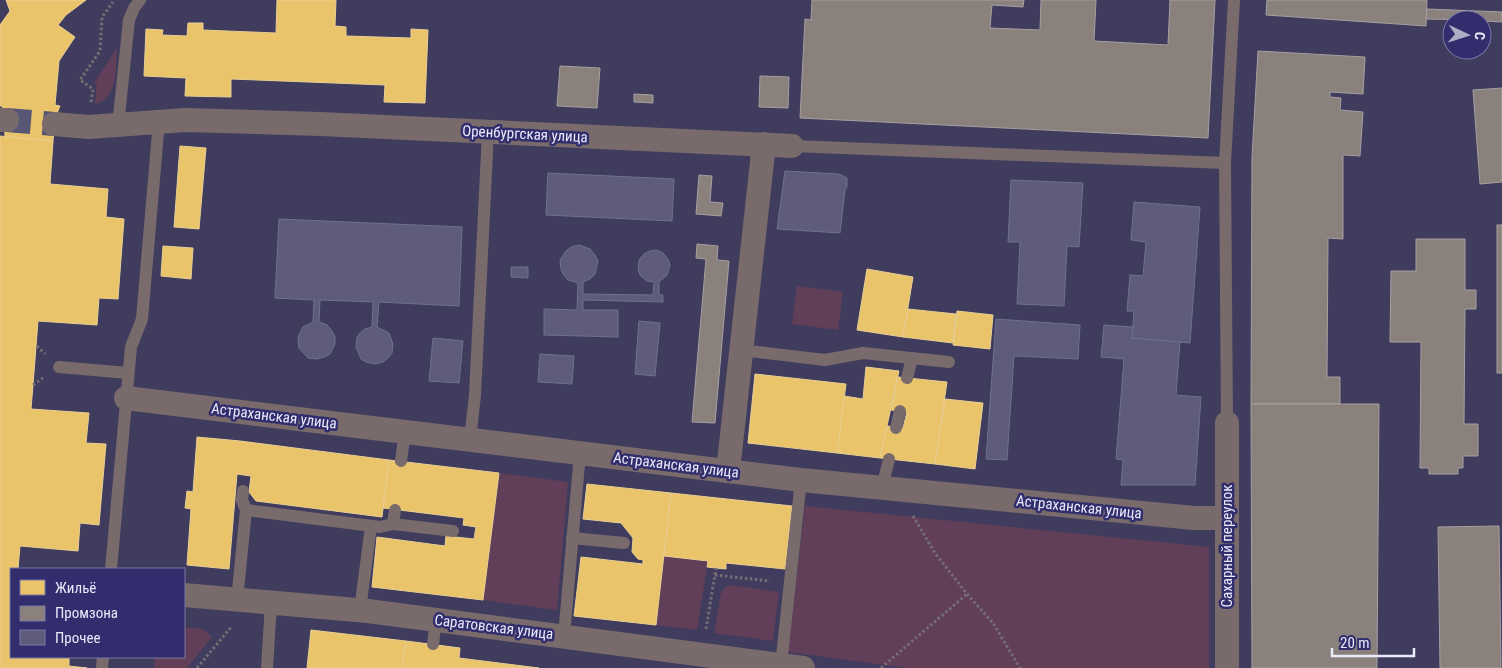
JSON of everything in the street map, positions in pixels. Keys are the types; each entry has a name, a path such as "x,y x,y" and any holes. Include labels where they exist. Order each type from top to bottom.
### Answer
{"street":[{"name":"Оренбургская улица","path":"54,124 89,127 159,121 320,124 792,146"},
{"path":"728,471 764,144"},
{"name":"Астраханская улица","path":"126,398 801,480 1194,518 1227,518"},
{"name":"Сахарный переулок","path":"1227,423 1227,668"},
{"name":"Саратовская улица","path":"185,595 360,610 564,636 733,663 792,666"}],"lane":[{"path":"118,126 130,20 134,8 140,0"},
{"path":"1227,423 1225,163 1234,0"},
{"path":"111,568 131,347 142,319 159,121"},
{"path":"470,440 475,395 488,132"},
{"name":"Оренбургская улица","path":"792,146 1225,163"},
{"path":"741,350 825,360 863,353 949,362"},
{"path":"907,378 912,358"},
{"path":"59,367 128,373"},
{"path":"896,428 900,411"},
{"path":"401,462 405,432"},
{"path":"564,636 580,453"},
{"path":"882,488 889,459"},
{"path":"792,666 790,584 801,480"},
{"path":"237,600 246,510 242,500 243,490"},
{"path":"246,510 380,527 393,524 453,531"},
{"path":"393,524 395,510"},
{"path":"360,610 371,526"},
{"path":"572,538 624,543"},
{"path":"267,668 271,603"},
{"path":"433,644 436,619"}],"path":[{"path":"91,104 93,88 80,80 100,51 102,17 114,0"},
{"path":"910,512 935,553 967,594 993,623 1020,668"},
{"path":"704,636 716,568"},
{"path":"715,575 790,584"},
{"path":"881,668 967,594"},
{"path":"197,668 232,625"}],"shaded area":[{"path":"117,48 112,89 103,101 95,104 97,85 94,83"},
{"path":"797,286 843,292 838,330 792,324"},
{"path":"499,473 568,482 557,610 483,600"},
{"path":"805,506 1209,547 1209,668 907,668 788,652"},
{"path":"664,556 708,561 697,630 656,625"},
{"path":"731,585 779,592 773,641 714,633 721,593 725,587"},
{"path":"185,627 202,629 212,637 187,668 154,668 155,658 185,658"}],"building: Жильё":[{"path":"6,0 86,0 66,15 58,25 75,37 59,61 55,105 60,106 55,118 53,141 5,137 4,113 2,106 0,106 0,25 10,11"},
{"path":"277,0 336,0 335,26 346,27 346,36 411,38 411,29 428,30 425,103 384,102 385,85 231,79 231,97 185,96 186,78 144,76 146,29 163,30 162,35 187,36 188,23 203,23 203,30 276,33"},
{"path":"0,136 53,141 50,184 108,189 106,217 124,219 118,299 99,298 97,325 38,321 31,409 89,413 86,443 106,444 99,525 80,523 78,551 20,546 18,568 10,568 10,658 69,658 69,666 87,668 0,668"},
{"path":"180,146 206,148 199,229 174,227"},
{"path":"163,246 193,248 191,279 161,276"},
{"path":"867,269 913,277 903,337 857,330"},
{"path":"908,309 956,314 953,343 903,337"},
{"path":"957,311 993,315 990,349 953,345"},
{"path":"866,367 899,371 880,458 837,453 844,396 863,399"},
{"path":"755,374 846,384 837,453 748,443"},
{"path":"898,377 947,382 935,464 880,458 887,426 903,428 907,412 891,410"},
{"path":"945,399 983,403 975,469 935,464"},
{"path":"197,437 389,460 382,517 256,501 249,492 251,476 237,474 229,569 187,565 191,509 185,508 187,491 193,492"},
{"path":"389,460 499,473 483,600 372,587 377,537 445,546 446,536 474,539 476,527 463,525 464,518 383,508"},
{"path":"587,484 671,493 656,625 574,616 581,557 643,564 643,560 638,559 632,552 633,538 621,523 583,519"},
{"path":"671,493 792,506 785,569 726,563 726,569 716,568 707,567 708,561 664,556"},
{"path":"311,630 406,641 402,668 307,668"},
{"path":"406,641 460,648 459,658 539,668 402,668"}],"building: Промзона":[{"path":"812,0 1024,0 1023,7 992,5 990,28 1040,30 1041,0 1096,0 1094,41 1168,45 1170,0 1215,0 1208,138 800,118 805,19 811,20"},
{"path":"1267,0 1427,0 1426,26 1266,15"},
{"path":"1427,9 1452,10 1442,10 1442,19 1426,19"},
{"path":"1492,12 1502,12 1502,22 1492,22"},
{"path":"1258,51 1365,57 1363,94 1330,92 1330,97 1341,98 1340,110 1363,112 1360,156 1343,155 1343,239 1328,238 1327,377 1340,377 1340,404 1251,404 1252,157"},
{"path":"560,66 600,68 597,108 557,106"},
{"path":"760,76 789,77 788,108 759,107"},
{"path":"1502,88 1502,182 1480,184 1473,90"},
{"path":"634,94 653,95 653,103 634,102"},
{"path":"699,175 712,176 710,202 723,203 721,216 696,214"},
{"path":"1497,225 1502,225 1502,373 1497,373"},
{"path":"1416,239 1465,239 1465,290 1476,290 1476,309 1465,309 1464,424 1478,424 1478,456 1463,456 1463,468 1458,468 1458,474 1429,474 1429,468 1420,468 1421,342 1390,342 1391,271 1416,271"},
{"path":"697,244 718,246 717,260 729,261 715,423 692,422 706,259 696,258"},
{"path":"1251,404 1379,404 1377,668 1252,668"},
{"path":"1499,526 1501,668 1440,668 1438,527"}],"building: Прочее":[{"path":"785,171 839,174 847,178 840,233 777,229"},
{"path":"548,173 674,179 672,221 546,215"},
{"path":"1011,180 1083,183 1079,247 1067,246 1064,306 1017,304 1020,242 1008,242"},
{"path":"1134,202 1200,207 1190,343 1132,338 1134,311 1127,311 1130,275 1143,276 1146,242 1131,240"},
{"path":"279,219 462,227 459,306 379,302 377,327 389,333 393,344 392,353 388,358 383,362 375,364 361,359 356,347 359,334 365,329 372,327 373,302 320,300 319,322 327,325 332,331 335,337 335,344 330,354 317,359 308,358 299,348 298,337 303,327 313,322 314,300 275,298"},
{"path":"579,245 590,249 598,261 595,274 583,282 583,294 653,295 654,282 647,281 640,275 638,268 639,260 650,251 656,250 663,253 670,265 667,275 659,282 659,295 663,295 663,302 583,300 583,310 618,310 618,337 544,335 544,309 577,310 578,283 568,280 563,274 560,260 571,247"},
{"path":"511,267 528,267 528,278 511,277"},
{"path":"996,319 1080,325 1078,359 1014,356 1007,460 986,459"},
{"path":"639,321 660,323 655,376 635,374"},
{"path":"1104,325 1133,327 1132,338 1180,342 1176,395 1201,397 1195,485 1121,485 1123,460 1116,459 1124,359 1101,357"},
{"path":"433,338 463,341 459,383 429,381"},
{"path":"540,354 574,356 572,384 538,382"}],"tunnel":[{"path":"7,120 54,124"}]}
